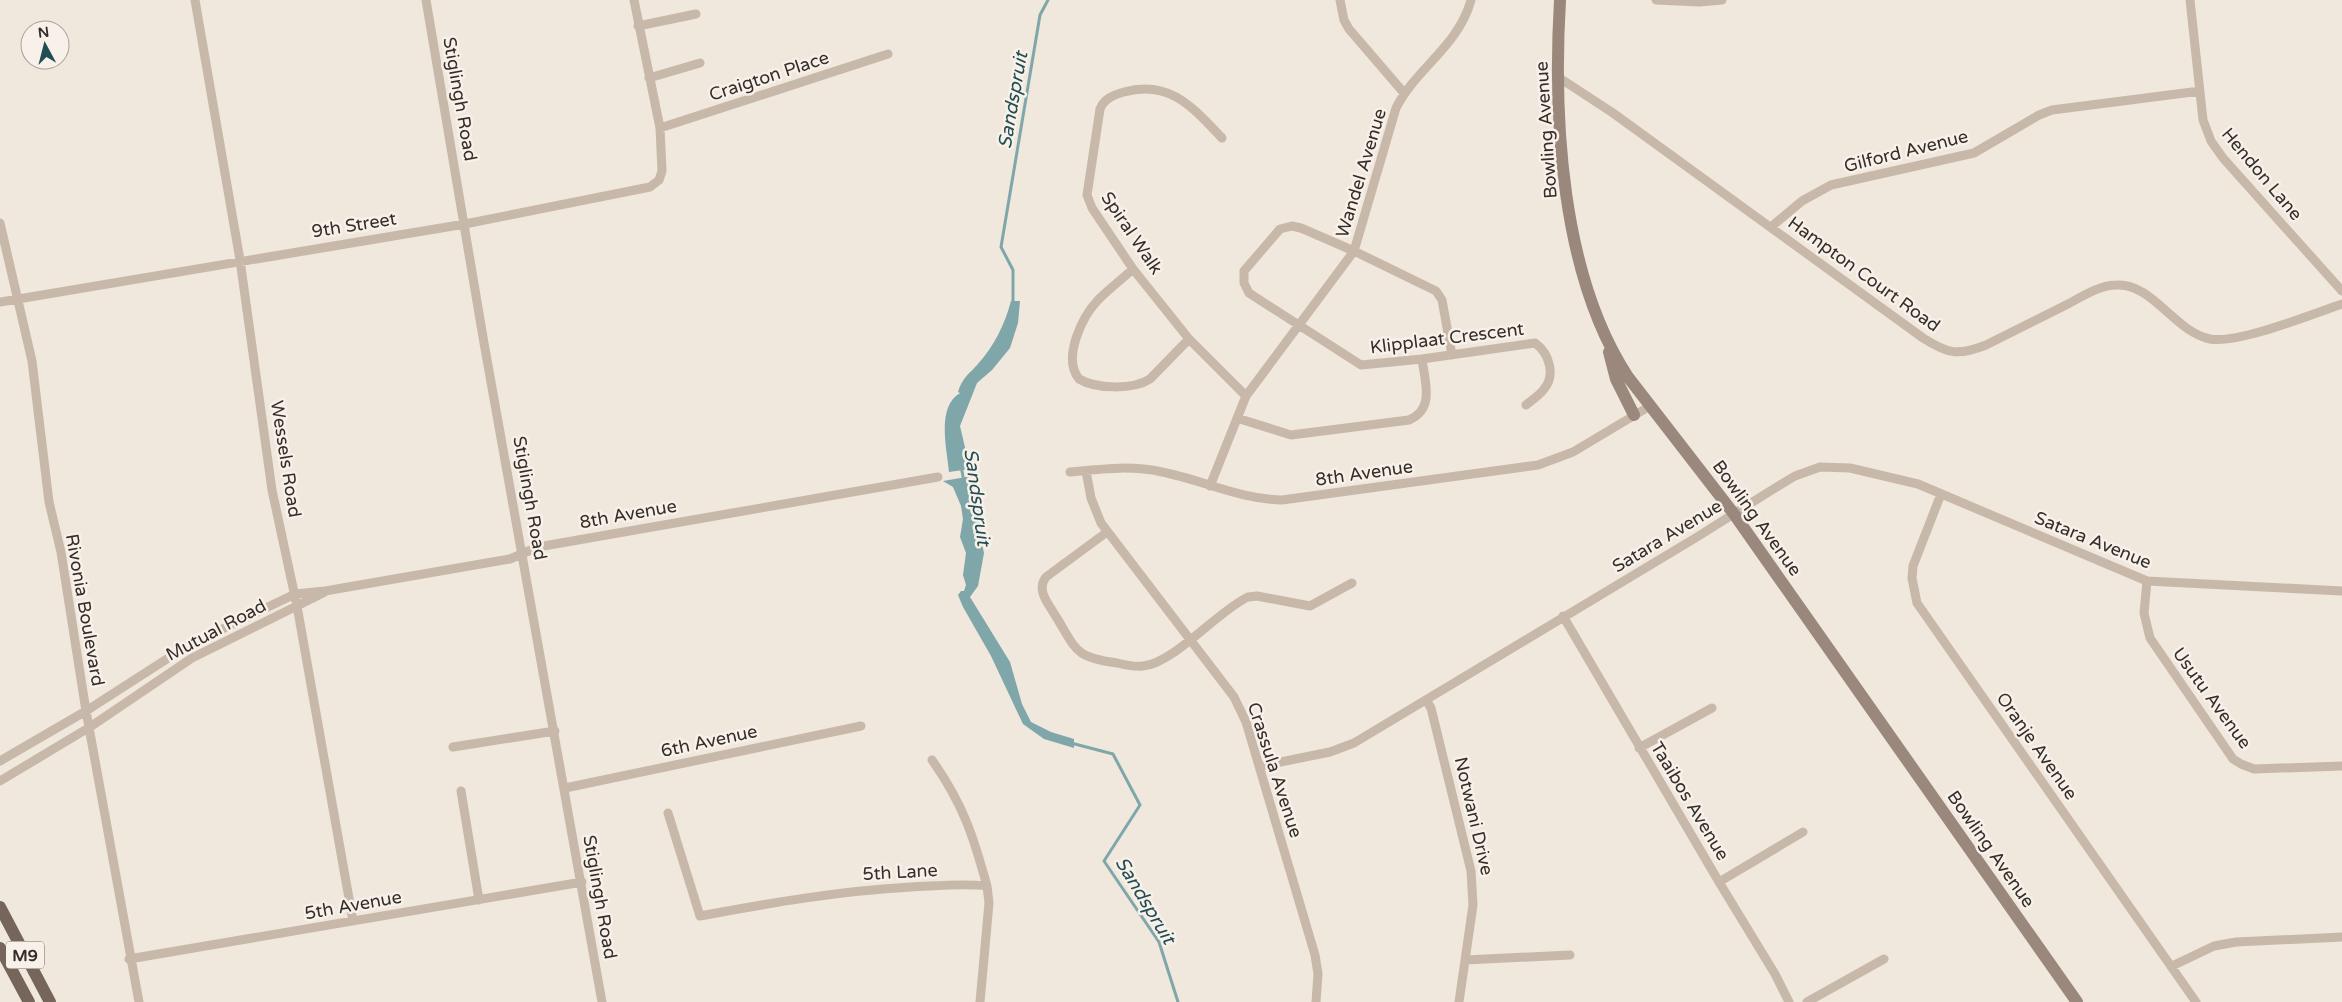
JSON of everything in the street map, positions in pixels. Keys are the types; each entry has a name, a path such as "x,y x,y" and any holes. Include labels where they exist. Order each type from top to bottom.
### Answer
{"main road":[{"name":"Bowling Avenue","path":"1560,0 1558,77 1561,150 1569,207 1583,273 1607,340 1622,368 1734,514 2076,1002"},
{"path":"1607,340 1613,370 1634,415"},
{"name":"M9","path":"0,907 50,1002"},
{"name":"M9","path":"0,948 29,1002"}],"street":[{"name":"Wessels Road","path":"195,0 240,260 272,490 295,594 353,921"},
{"name":"Stiglingh Road","path":"426,0 484,343 555,731 602,1002"},
{"name":"9th Street","path":"0,302 240,260 465,224 650,187 658,180 662,171 660,128 634,0"},
{"path":"1340,0 1344,20 1349,29 1404,92"},
{"name":"Wandel Avenue","path":"1210,486 1246,396 1354,251 1396,108 1404,92 1456,35 1471,0"},
{"path":"1656,0 1699,2 1722,0"},
{"name":"Hendon Lane","path":"2190,0 2203,120 2211,142 2223,158 2342,290"},
{"path":"638,26 696,14"},
{"name":"Craigton Place","path":"660,128 888,54"},
{"path":"649,78 700,63"},
{"name":"Hampton Court Road","path":"1558,77 1578,89 1771,227 1923,338 1949,352 1969,352 2093,291 2116,284 2132,287 2146,295 2177,321 2198,334 2211,339 2238,337 2342,304"},
{"name":"Spiral Walk","path":"1222,138 1185,100 1160,90 1132,89 1117,94 1102,104 1087,195 1092,208 1133,269 1189,339 1246,396"},
{"name":"Gilford Avenue","path":"1771,227 1814,193 1831,186 1974,153 2039,115 2052,110 2200,91"},
{"name":"Rivonia Boulevard","path":"0,223 32,361 49,502 61,552 86,711 139,1002"},
{"name":"Klipplaat Crescent","path":"1354,251 1300,228 1285,227 1277,232 1244,271 1244,283 1249,293 1361,365 1422,359 1535,343 1544,352 1550,373 1544,389 1526,404"},
{"path":"1354,251 1436,290 1442,300 1452,355"},
{"path":"1133,269 1094,306 1073,345 1072,367 1079,379 1124,387 1143,384 1150,380 1189,339"},
{"path":"1237,418 1291,435 1408,420 1421,412 1426,404 1422,359"},
{"name":"8th Avenue","path":"1070,472 1127,467 1163,472 1262,499 1282,500 1516,469 1546,462 1573,452 1650,406"},
{"name":"Satara Avenue","path":"1261,766 1330,752 1354,743 1796,476 1820,467 1850,468 1898,478 1941,494 2146,581 2342,591"},
{"name":"Crassula Avenue","path":"1086,471 1092,498 1101,523 1234,697 1246,722 1261,766 1315,955 1318,974 1316,1002"},
{"name":"8th Avenue","path":"295,594 325,592 510,559 538,547 938,477"},
{"name":"Oranje Avenue","path":"1941,494 1913,566 1912,578 1917,603 2196,1002"},
{"path":"1107,532 1043,581 1043,594 1077,650 1085,657 1094,660 1143,666 1156,663 1248,597 1257,596 1310,606 1352,583"},
{"name":"Usutu Avenue","path":"2146,581 2144,613 2150,638 2234,758 2241,764 2254,769 2342,766"},
{"name":"8th Avenue","path":"297,606 325,592"},
{"name":"Mutual Road","path":"0,761 86,711 187,646 295,594"},
{"name":"Mutual Road","path":"0,781 90,727 192,658 297,606"},
{"name":"Taaibos Avenue","path":"1563,616 1639,748 1775,974 1789,1002"},
{"path":"187,646 192,658"},
{"name":"Notwani Drive","path":"1426,700 1431,708 1446,763 1472,871 1473,906 1459,1002"},
{"path":"1639,748 1712,708"},
{"name":"6th Avenue","path":"565,788 860,726"},
{"path":"454,747 555,731"},
{"path":"932,760 960,803 972,833 987,886 989,903 980,1002"},
{"path":"461,791 479,900"},
{"name":"5th Lane","path":"668,813 700,916 792,899 854,891 962,885 987,886"},
{"path":"1719,882 1803,832"},
{"name":"5th Avenue","path":"130,959 582,882"},
{"path":"2172,966 2214,946 2236,942 2342,937"},
{"path":"1465,960 1570,955"},
{"path":"1807,1002 1884,960"}],"water":[{"path":"1011,301 1020,301 1018,323 1010,348 992,370 977,383 960,426 970,469 949,472 945,441 945,418 948,408 953,399 960,393 958,392 964,380 994,342 1006,318"},
{"path":"972,476 971,486 981,513 979,531 984,553 978,586 970,597 1010,662 1022,704 1031,722 1051,732 1074,739 1074,748 1044,739 1023,724 991,656 958,595 961,591 964,591 966,585 963,575 966,553 960,537 963,519 961,506 953,487 943,481"}],"waterway":[{"name":"Sandspruit","path":"1013,303 1013,270 1001,247 1040,15 1048,0"},
{"name":"Sandspruit","path":"961,466 964,482"},
{"name":"Sandspruit","path":"1071,743 1113,754 1140,805 1104,861 1159,942 1178,1002"}]}
